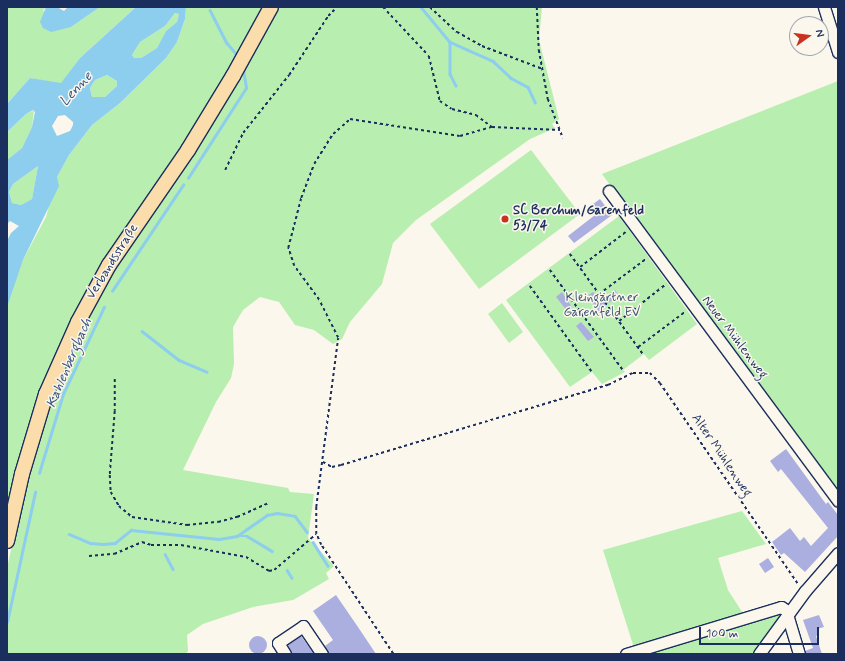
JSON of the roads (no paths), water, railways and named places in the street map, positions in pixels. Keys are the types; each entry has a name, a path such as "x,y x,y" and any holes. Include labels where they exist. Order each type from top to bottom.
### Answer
{"main road":[{"name":"Verbandsstraße","path":"7,541 22,474 46,394 78,322 109,265 188,150 246,54 272,7"}],"street":[{"path":"824,7 838,52"},
{"name":"Neuer Mühlenweg","path":"608,191 838,501"},
{"path":"759,654 805,591 838,553"},
{"path":"626,654 782,607 788,613 800,654"},
{"path":"285,654 278,643 303,626 322,654"}],"water":[{"path":"46,7 57,7 64,11 68,7 100,7 71,27 51,32 43,28 40,22"},
{"name":"Lenne","path":"136,7 186,7 185,19 177,42 166,58 120,103 92,125 69,155 57,177 59,186 23,260 7,307 7,241 11,233 19,226 10,221 7,224 7,160 22,148 32,127 35,112 33,110 26,114 7,132 7,104 30,78 61,83 80,58","holes":["175,13 179,14 177,22 166,31 157,48 141,58 134,58 132,55 140,42 165,26","107,75 117,81 117,86 105,97 92,97 90,88 95,80","65,115 73,122 73,125 70,131 57,136 52,126 58,116","38,166 32,199 21,205 12,203 9,192 13,184"]}],"waterway":[{"path":"421,7 450,42 493,61 511,78 528,87 535,102"},
{"name":"Kahlenbergbach","path":"210,10 227,43 238,56"},
{"path":"450,42 450,74 456,86"},
{"name":"Kahlenbergbach","path":"188,178 246,88 243,70"},
{"name":"Kahlenbergbach","path":"112,291 183,185"},
{"name":"Kahlenbergbach","path":"39,473 63,394 104,307"},
{"path":"142,331 179,360 207,372"},
{"name":"Kahlenbergbach","path":"7,622 35,492"},
{"path":"69,534 90,543 103,544 115,543 131,530 219,539 237,536 267,515 277,513 295,516 307,532"},
{"path":"238,536 247,536 272,551"},
{"path":"313,542 328,566"},
{"path":"165,554 173,569"},
{"path":"287,570 292,578"}],"place":[{"name":"SC Berchum/Garenfeld 53/74","path":"505,219"}],"park label":[{"name":"Kleingärtner Garenfeld EV","path":"602,306"}]}
